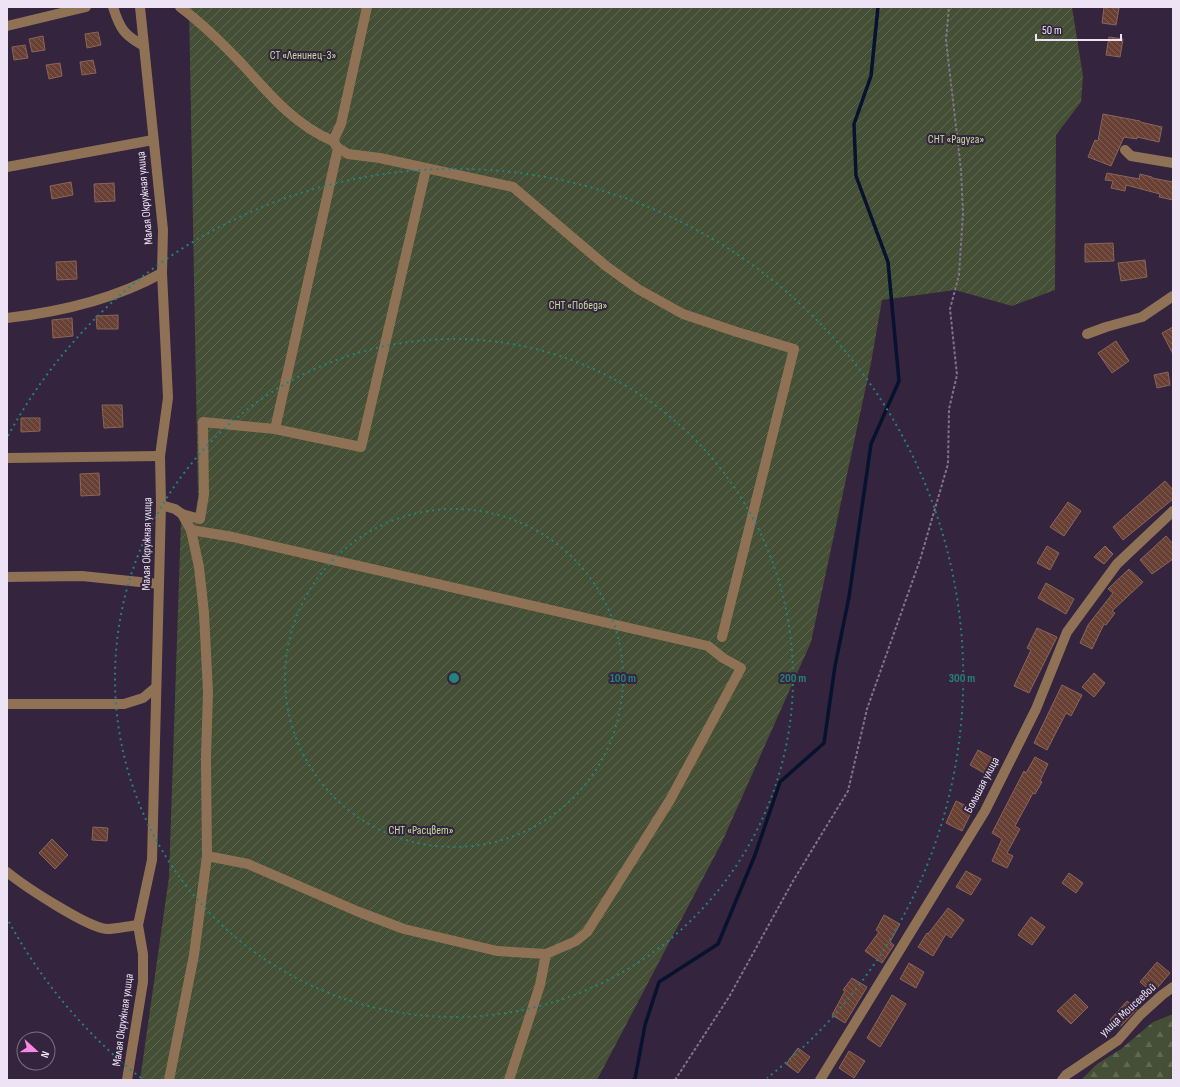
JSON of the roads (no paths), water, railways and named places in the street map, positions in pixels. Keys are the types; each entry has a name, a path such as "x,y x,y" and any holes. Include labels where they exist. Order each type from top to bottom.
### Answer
{"street":[{"path":"7,26 86,7"},
{"path":"113,7 118,24 124,33 144,46"},
{"name":"Малая Окружная улица","path":"127,1080 143,982 143,954 138,925 152,860 155,688 161,505 160,456 168,398 162,273 163,230 140,7"},
{"path":"180,7 204,27 283,106 321,136 348,154 513,187 600,261 638,289 683,314 794,349 722,637"},
{"path":"275,429 367,7"},
{"path":"7,167 153,140"},
{"path":"1125,150 1131,156 1173,164"},
{"path":"161,505 175,509 182,514 200,519 204,495 203,422 275,429 361,447 426,169"},
{"path":"7,318 43,314 120,293 162,273"},
{"path":"1087,334 1142,317 1173,296"},
{"path":"7,458 160,456"},
{"name":"Большая улица","path":"820,1080 984,811 1036,709 1067,632 1117,564 1173,511"},
{"path":"169,1080 194,955 207,856 206,758 208,692 203,605 199,567 191,530 182,514"},
{"path":"191,530 233,537 708,646 723,658 741,668 670,800 629,868 587,932 576,941 546,954 497,951 404,928 359,912 248,864 207,856"},
{"path":"7,577 82,576 159,584"},
{"path":"7,704 124,704 143,698 155,688"},
{"path":"7,872 21,883 92,925 107,929 138,925"},
{"path":"509,1080 540,985 546,954"},
{"name":"улица Моисеевой","path":"1062,1080 1066,1075 1118,1040 1140,1015 1173,987"}],"waterway":[{"path":"633,1080 635,1079 645,1025 659,982 718,944 755,855 780,782 824,743 835,666 849,597 871,444 899,381 888,262 856,176 854,124 871,76 878,7"}],"park label":[{"name":"СТ «Ленинец-3»","path":"303,55"},
{"name":"СНТ «Радуга»","path":"956,139"},
{"name":"СНТ «Победа»","path":"578,305"},
{"name":"СНТ «Расцвет»","path":"421,830"}]}
